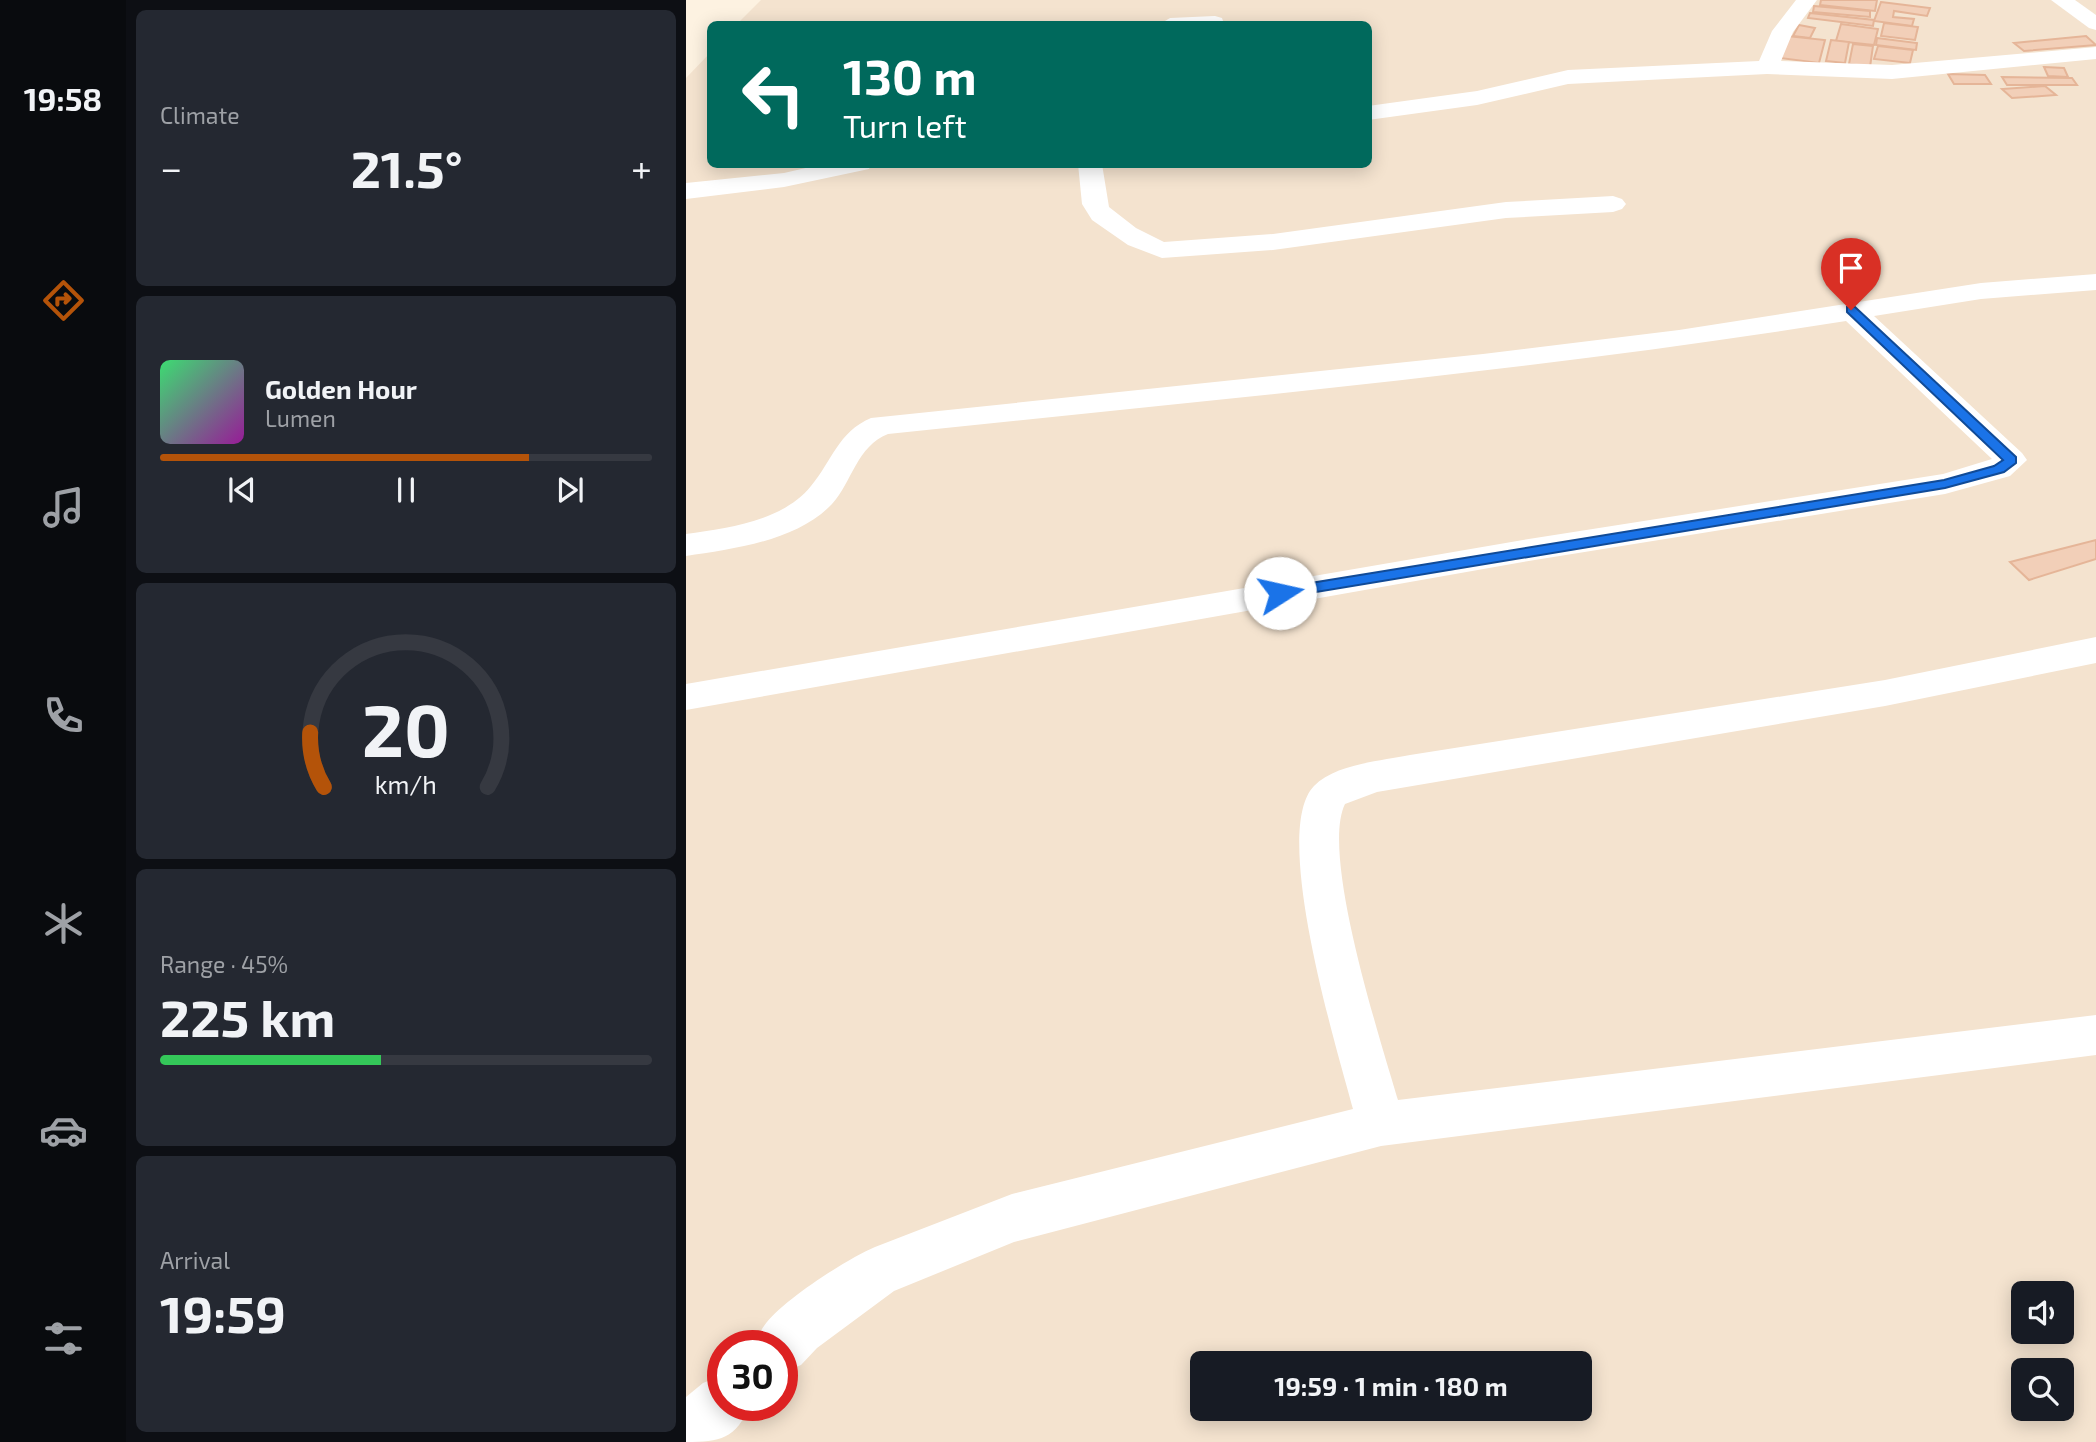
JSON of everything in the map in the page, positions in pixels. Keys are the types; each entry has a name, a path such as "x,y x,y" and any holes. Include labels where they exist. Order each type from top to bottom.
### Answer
{"street":[{"path":"1767,66 1783,31 1807,0"},
{"path":"2061,0 2096,24"},
{"path":"1372,112 1478,99 1568,77 1767,66 1892,72 2096,53"},
{"path":"686,191 784,180 841,168"},
{"path":"1091,168 1096,207 1101,214 1146,245 1163,250 1273,242 1506,210 1613,204"},
{"path":"686,545 725,540 788,518 820,498 857,438 868,429 882,425 1496,362 1679,340 1981,291 2096,282"},
{"path":"686,696 1509,553 1945,484 1999,469 2011,460 1851,310"},
{"path":"1381,1124 1343,986 1320,861 1320,814 1326,799 1341,787 1423,768 1885,693 2096,650"},
{"path":"797,1330 875,1273 1012,1217 1381,1124 2096,1035"},
{"path":"686,1424 707,1417"}],"shaded area":[{"path":"761,0 2096,0 2096,1442 686,1442 686,78 707,56 707,168 1372,168 1372,21 740,21"}],"building":[{"path":"1821,0 1877,0 1875,11 1820,5"},
{"path":"1881,2 1930,8 1927,16 1894,11 1893,17 1914,19 1912,26 1874,21"},
{"path":"1814,6 1870,11 1870,17 1813,12"},
{"path":"1810,13 1874,20 1873,26 1808,18"},
{"path":"1884,23 1918,27 1915,40 1881,36"},
{"path":"1841,24 1878,29 1874,45 1836,41"},
{"path":"1799,25 1815,28 1810,38 1793,36"},
{"path":"1787,36 1825,40 1819,63 1780,58"},
{"path":"2086,36 2096,45 2024,51 2014,43"},
{"path":"1877,38 1917,43 1916,50 1876,45"},
{"path":"1831,40 1849,42 1845,63 1826,61"},
{"path":"1853,44 1873,46 1870,67 1849,64"},
{"path":"1878,46 1913,50 1910,63 1874,59"},
{"path":"2044,67 2064,68 2068,77 2048,76"},
{"path":"1948,74 1985,75 1991,84 1954,84"},
{"path":"2002,77 2072,78 2077,85 2007,85"},
{"path":"2045,86 2056,95 2012,98 2002,89"},
{"path":"2096,540 2096,559 2029,580 2010,562"}],"route":[{"path":"1280,593 1522,551 1945,484 1999,469 2011,460 1851,310"}]}
